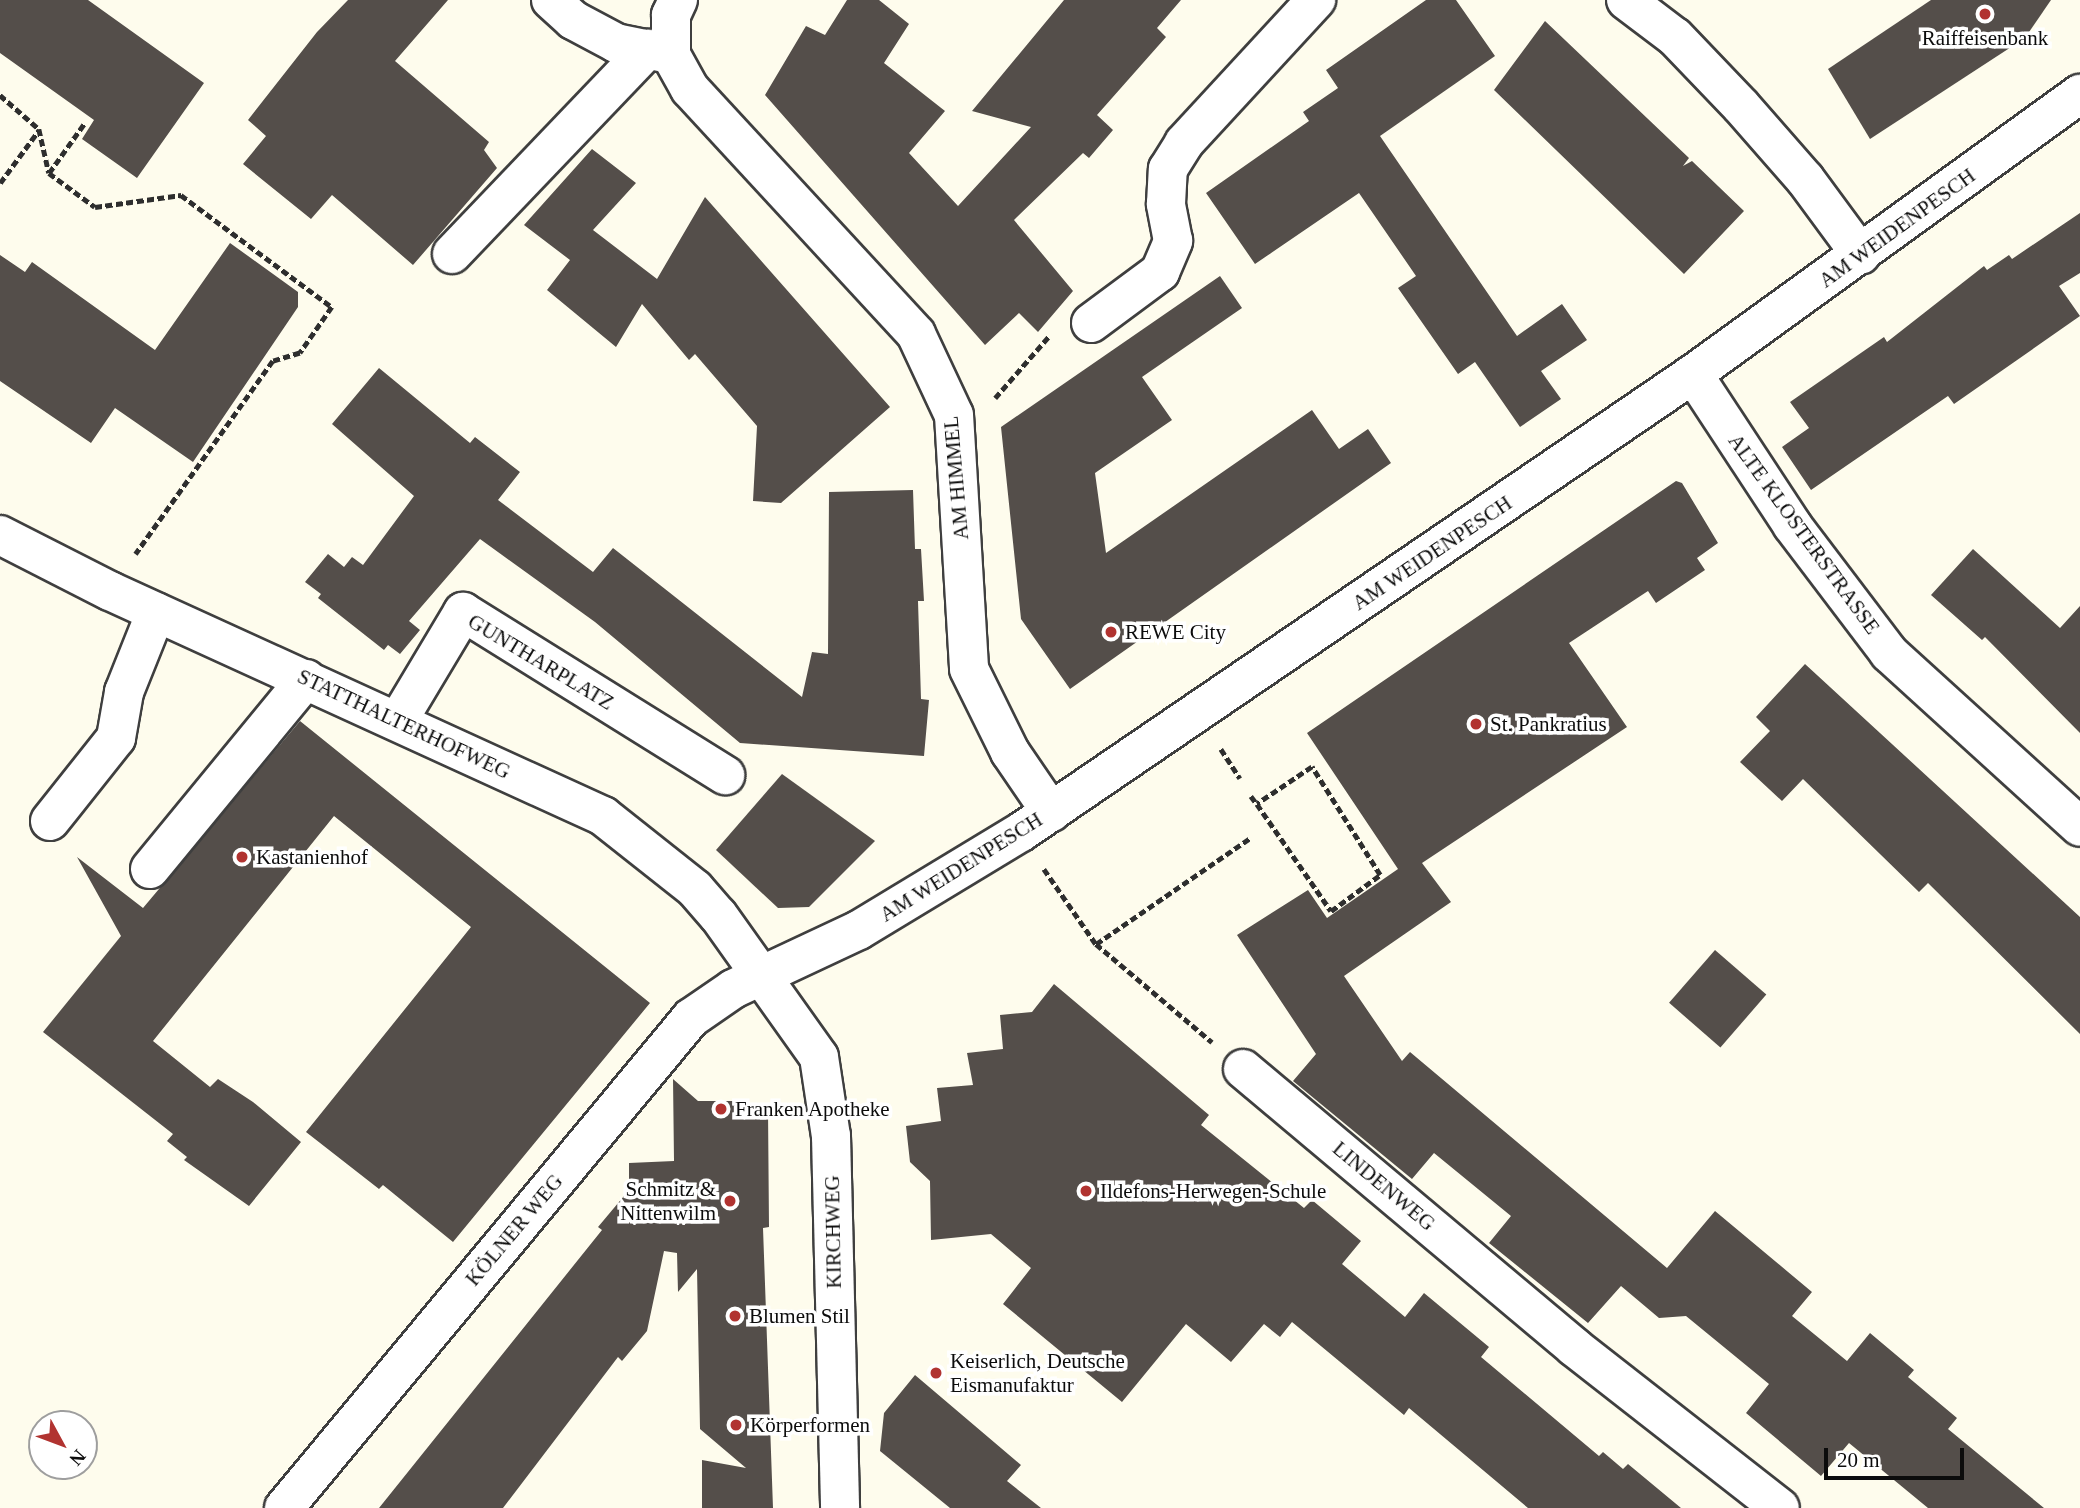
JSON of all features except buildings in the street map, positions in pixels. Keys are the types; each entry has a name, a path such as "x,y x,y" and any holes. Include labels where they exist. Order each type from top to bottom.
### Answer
{"street":[{"path":"551,0 573,20 616,43 659,52"},
{"path":"452,254 659,52 678,0"},
{"path":"1091,323 1160,272 1173,241 1166,204 1168,169 1184,144 1316,0"},
{"path":"1626,0 1675,37 1741,106 1805,179 1861,255"},
{"name":"AM HIMMEL","path":"659,52 916,334 954,415 969,669 1010,752 1036,822"},
{"name":"AM WEIDENPESCH","path":"762,976 859,930 1036,822 1693,374 2080,94"},
{"name":"ALTE KLOSTERSTRASSE","path":"1693,374 1792,525 1889,653 2080,827"},
{"name":"STATTHALTERHOFWEG","path":"0,534 110,591 399,719 603,816 695,889 762,976"},
{"path":"50,821 116,738 124,692 156,612"},
{"name":"GUNTHARPLATZ","path":"399,719 463,612 726,775"},
{"path":"150,869 306,678"},
{"name":"KÖLNER WEG","path":"284,1508 691,1018 762,976"},
{"name":"KIRCHWEG","path":"762,976 819,1057 824,1084 831,1136 840,1508"},
{"name":"LINDENWEG","path":"1244,1069 1574,1347 1780,1508"}],"path":[{"path":"0,95 40,129 49,173 95,207 181,195 332,307 300,353 273,361 110,591"},
{"path":"49,173 85,124"},
{"path":"0,183 40,129"},
{"path":"954,415 988,407 1049,336 1091,323"},
{"path":"1251,796 1331,911 1380,875 1312,767 1257,804"},
{"path":"1036,822 1096,944 1244,1069"},
{"path":"1265,828 1270,824"},
{"path":"1096,944 1250,838"}],"place":[{"name":"Raiffeisenbank","path":"1985,14"},
{"name":"REWE City","path":"1111,632"},
{"name":"St. Pankratius","path":"1476,724"},
{"name":"Kastanienhof","path":"242,857"},
{"name":"Franken Apotheke","path":"721,1109"},
{"name":"Ildefons-Herwegen-Schule","path":"1086,1191"},
{"name":"Schmitz & Nittenwilm","path":"730,1201"},
{"name":"Blumen Stil","path":"735,1316"},
{"name":"Keiserlich, Deutsche Eismanufaktur","path":"936,1373"},
{"name":"Körperformen","path":"736,1425"}]}
